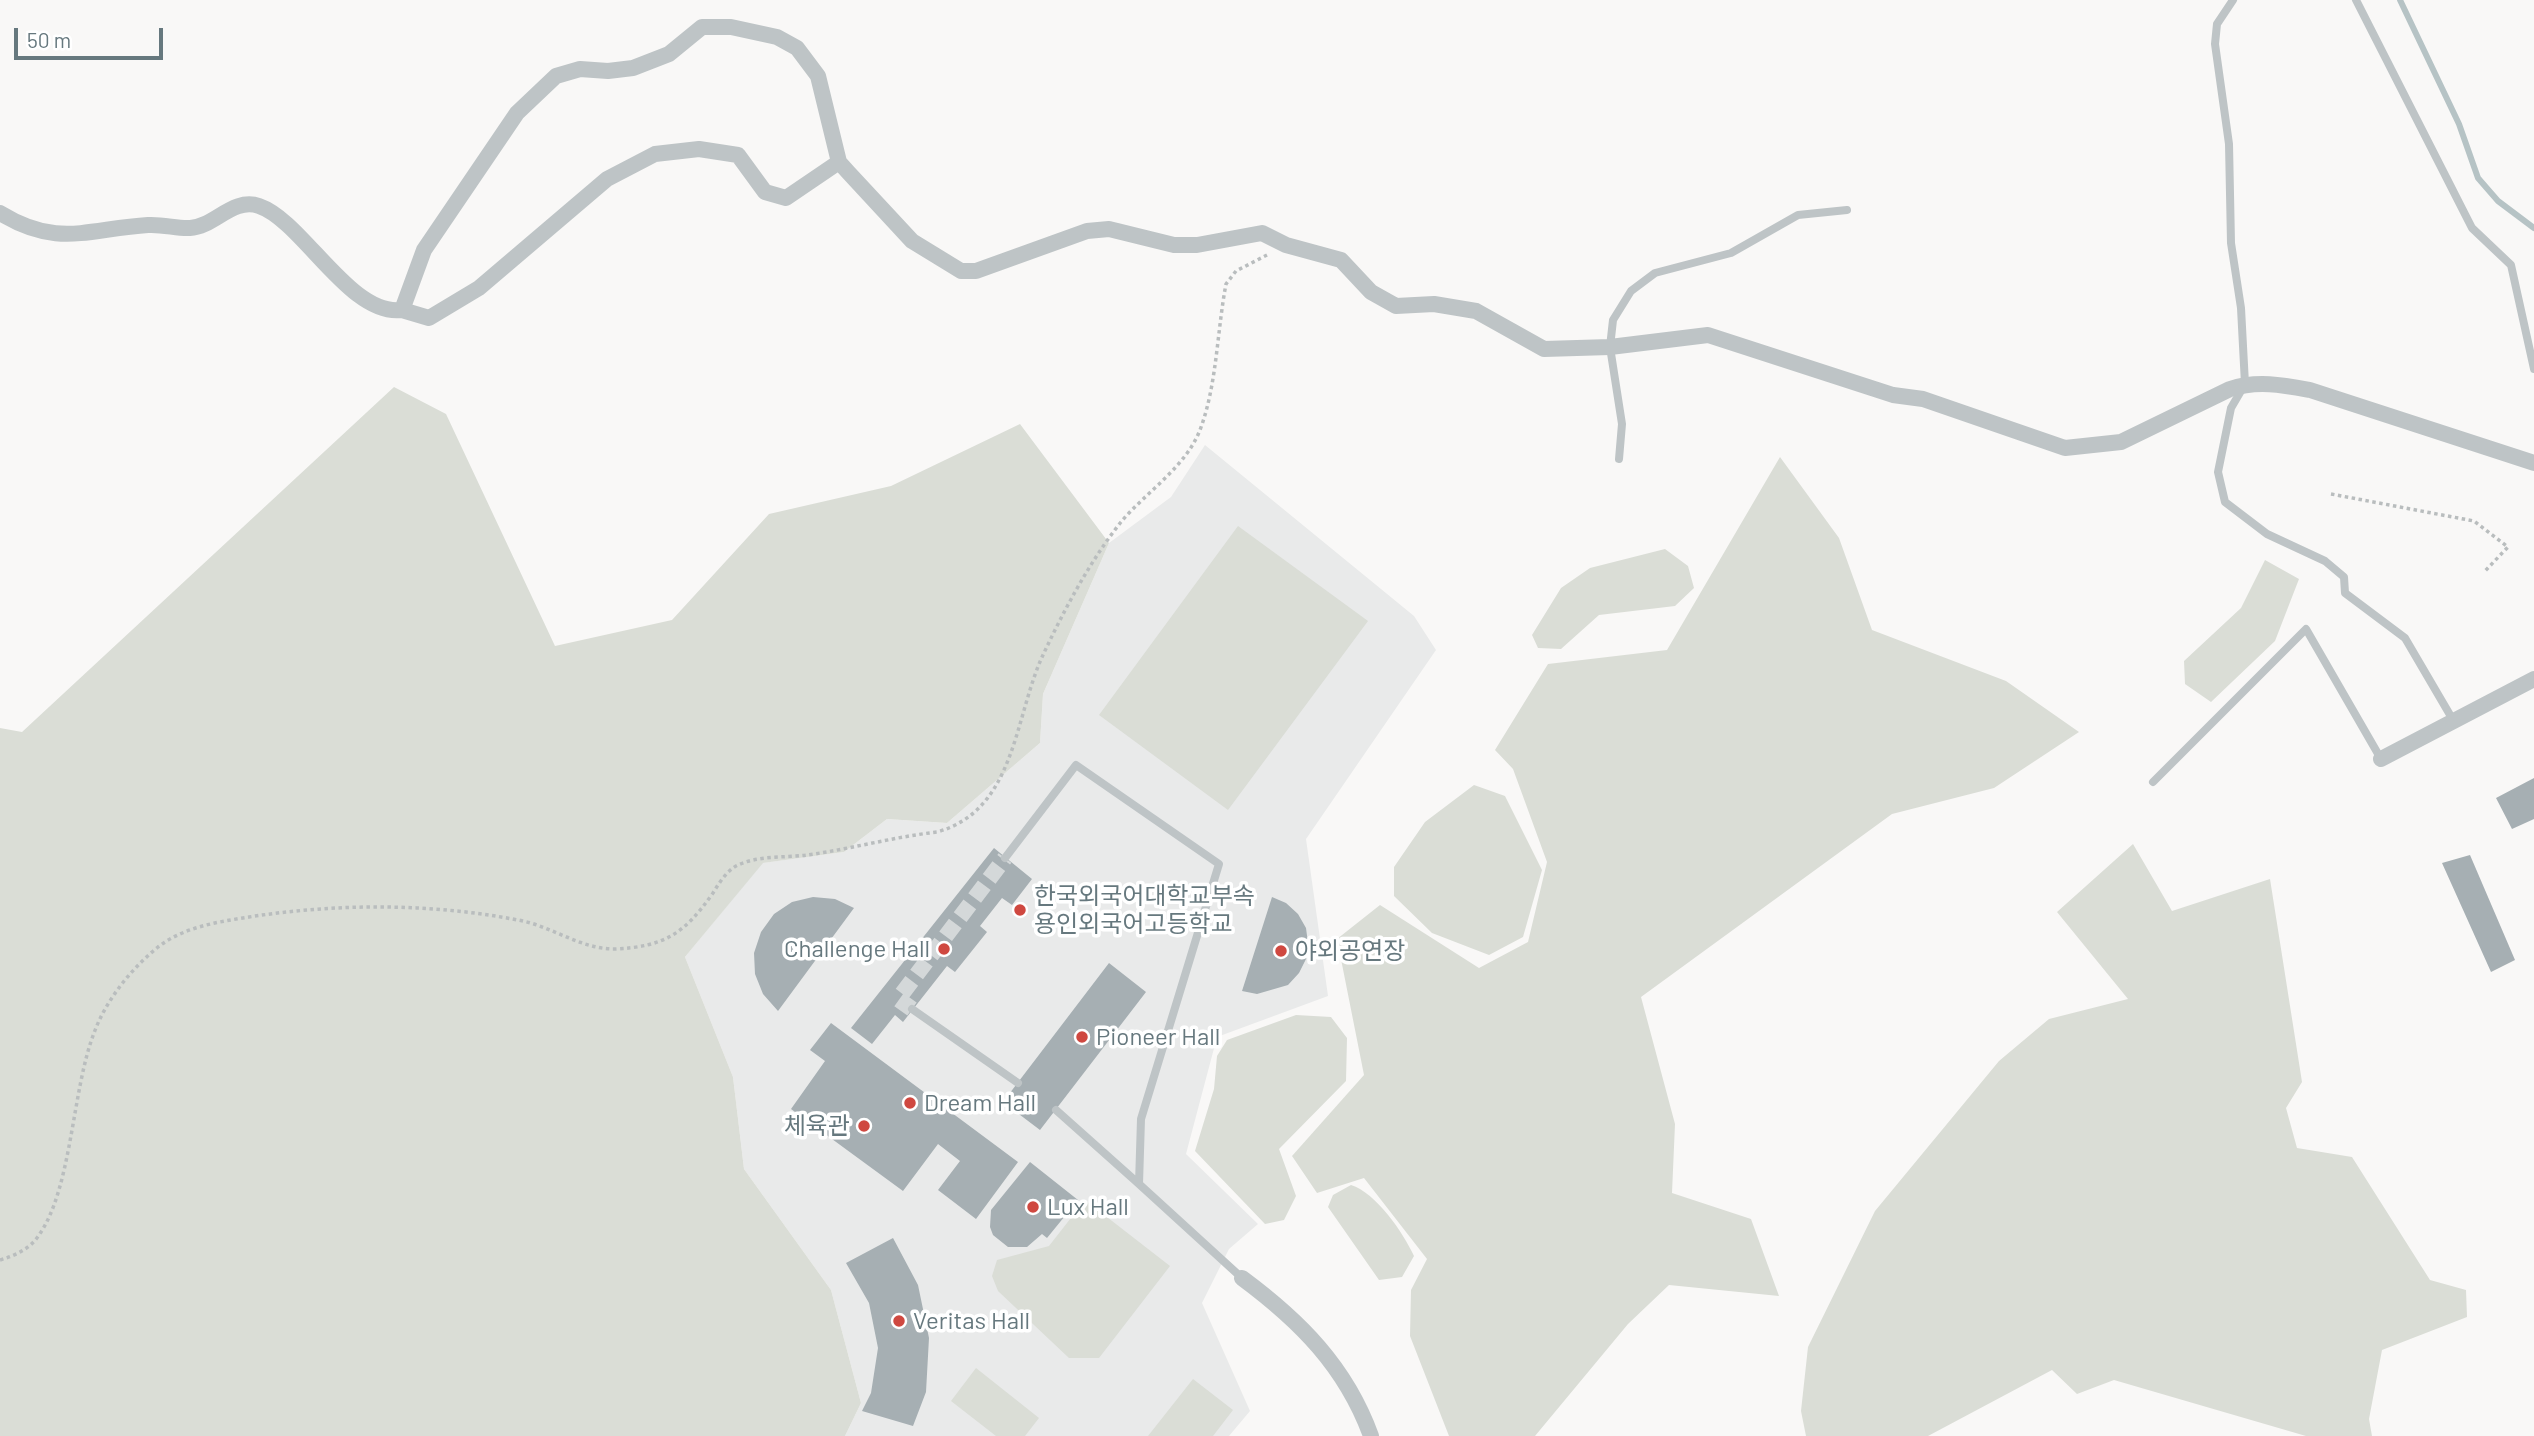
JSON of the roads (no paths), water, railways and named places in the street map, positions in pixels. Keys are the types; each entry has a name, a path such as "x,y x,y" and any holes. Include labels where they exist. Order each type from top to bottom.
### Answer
{"street":[{"path":"402,310 424,250 517,113 546,83 569,71 634,68 669,54 695,32 712,25 778,37 797,48 818,76 839,162 912,241 961,271 976,271 1087,231 1109,229 1174,245 1197,245 1262,233 1286,245 1341,260 1371,292 1396,306 1434,304 1476,311 1544,349 1610,347 1708,335 1893,395 1923,399 2065,448 2121,442 2245,384 2280,384 2310,390 2507,451 2534,463"},
{"path":"0,213 25,228 60,236 154,225 190,229 239,206 259,206 282,222 348,287 372,302 394,311 402,310 429,318 479,288 607,179 655,154 699,149 738,155 765,192 786,198 839,162"},
{"path":"2381,759 2534,679"},
{"path":"1242,1278 1286,1311 1328,1358 1360,1406 1371,1436"}],"lane":[{"path":"2233,0 2217,24 2215,44 2229,144 2231,243 2242,307 2245,384 2231,408 2218,472 2225,502 2267,534 2325,561 2344,577 2345,593 2405,638 2453,720"},
{"path":"2357,0 2472,228 2511,265 2534,369"},
{"path":"1619,459 1622,424 1610,347 1613,320 1631,291 1655,273 1731,253 1798,215 1847,210"},
{"path":"2153,782 2306,629 2381,759"},
{"path":"1005,858 1076,765 1219,864 1142,1119 1139,1184"},
{"path":"912,1009 1018,1083"},
{"path":"1056,1110 1242,1278"}],"waterway":[{"path":"2400,0 2459,124 2478,178 2498,201 2534,228"}],"tunnel":[{"path":"912,1009 898,999 1005,858"}],"place":[{"name":"한국외국어대학교부속 용인외국어고등학교","path":"1020,910"},
{"name":"Challenge Hall","path":"944,949"},
{"name":"야외공연장","path":"1281,951"},
{"name":"Pioneer Hall","path":"1082,1037"},
{"name":"Dream Hall","path":"910,1103"},
{"name":"체육관","path":"864,1126"},
{"name":"Lux Hall","path":"1033,1207"},
{"name":"Veritas Hall","path":"899,1321"}]}
